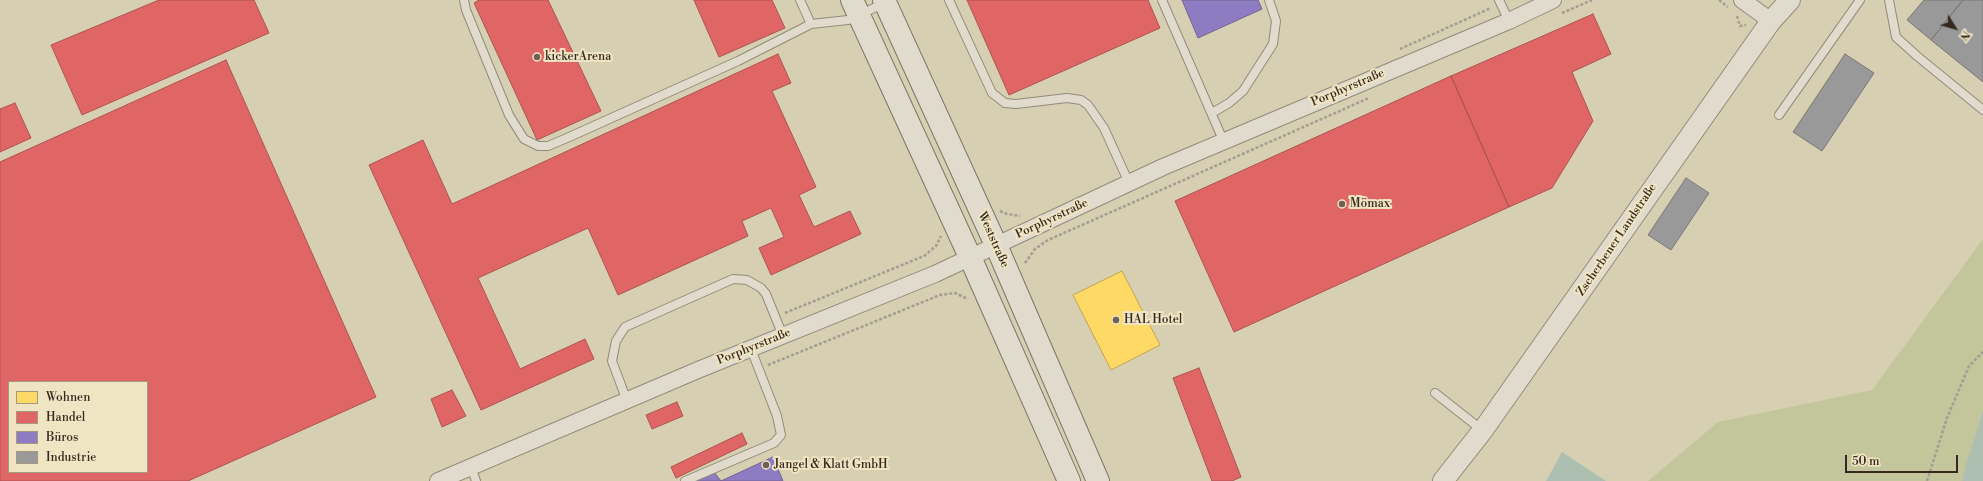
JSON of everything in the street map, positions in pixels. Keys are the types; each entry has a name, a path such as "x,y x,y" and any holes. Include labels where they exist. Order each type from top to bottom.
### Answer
{"main road":[{"name":"Weststraße","path":"885,1 996,245 1098,481"},
{"path":"856,7 970,257 1069,481"}],"street":[{"name":"Porphyrstraße","path":"438,481 473,474 627,401 935,274 1224,140 1509,21 1553,0"},
{"path":"1742,0 1771,21"},
{"name":"Zscherbener Landstraße","path":"1443,481 1483,430 1771,21 1790,0"}],"lane":[{"path":"464,0 466,10 509,115 524,139 538,146 548,146 567,138 738,61 811,24 848,20 856,7 885,1"},
{"path":"800,0 811,24"},
{"path":"950,0 992,93 1005,103 1016,104 1067,98 1081,100 1088,105 1104,128 1129,183"},
{"path":"1162,0 1224,140"},
{"path":"1212,113 1229,103 1243,91 1273,44 1276,21 1269,0"},
{"path":"1499,0 1509,21"},
{"path":"1778,115 1860,0"},
{"path":"1888,0 1896,37 1983,110"},
{"path":"627,401 612,361 616,341 625,327 733,279 747,280 760,288 766,294 783,336"},
{"path":"685,481 778,440 781,435 777,416 751,349"},
{"path":"1435,392 1483,430"}],"path":[{"path":"1556,16 1592,0"},
{"path":"1026,260 1035,249 1048,240 1374,96"},
{"path":"775,317 924,256 936,246"},
{"path":"759,368 940,295 955,293"},
{"path":"1927,481 1947,418 1969,366 1983,352"}],"green space":[{"path":"1983,239 1983,410 1962,481 1648,481 1718,422 1872,390"}],"shaded area":[{"path":"1983,410 1983,481 1962,481 1966,465"},
{"path":"1562,452 1606,481 1546,481"}],"building: Wohnen":[{"name":"HAL Hotel","path":"1122,271 1160,345 1111,370 1073,295"}],"building: Handel":[{"path":"159,0 254,0 269,33 82,115 51,45"},
{"name":"kickerArena","path":"479,0 548,0 601,111 537,140 474,3"},
{"path":"694,0 772,0 785,28 719,57"},
{"path":"967,0 1148,0 1160,28 1009,95"},
{"path":"1593,14 1611,54 1572,72 1593,121 1552,188 1509,207 1451,76"},
{"path":"778,54 791,83 772,91 816,187 799,195 814,227 850,211 861,234 771,275 759,248 784,237 771,208 742,221 748,236 618,295 588,228 478,278 520,369 585,339 594,359 481,410 369,165 423,140 452,204"},
{"path":"226,60 376,397 188,481 0,481 0,162"},
{"name":"Mömax","path":"1451,76 1509,207 1234,332 1175,201"},
{"path":"15,103 31,138 0,152 0,109"},
{"path":"1199,368 1241,477 1232,481 1212,481 1173,378"},
{"path":"452,390 466,416 442,427 431,399"},
{"path":"677,402 683,416 652,429 646,415"},
{"path":"742,433 747,444 676,478 671,467"}],"building: Büros":[{"path":"1182,0 1258,0 1262,9 1198,38"},
{"name":"Jangel & Klatt GmbH","path":"773,457 783,481 721,481"},
{"path":"714,472 721,481 695,481"}],"building: Industrie":[{"path":"1924,0 1963,0 1931,40 1907,20"},
{"path":"1963,0 1983,0 1983,82 1931,40"},
{"path":"1845,54 1874,73 1822,151 1793,132"},
{"path":"1686,178 1709,193 1671,250 1648,235"}],"place":[{"name":"kickerArena","path":"537,57"},
{"name":"Mömax","path":"1342,204"},
{"name":"HAL Hotel","path":"1116,320"},
{"name":"Jangel & Klatt GmbH","path":"766,465"}]}
